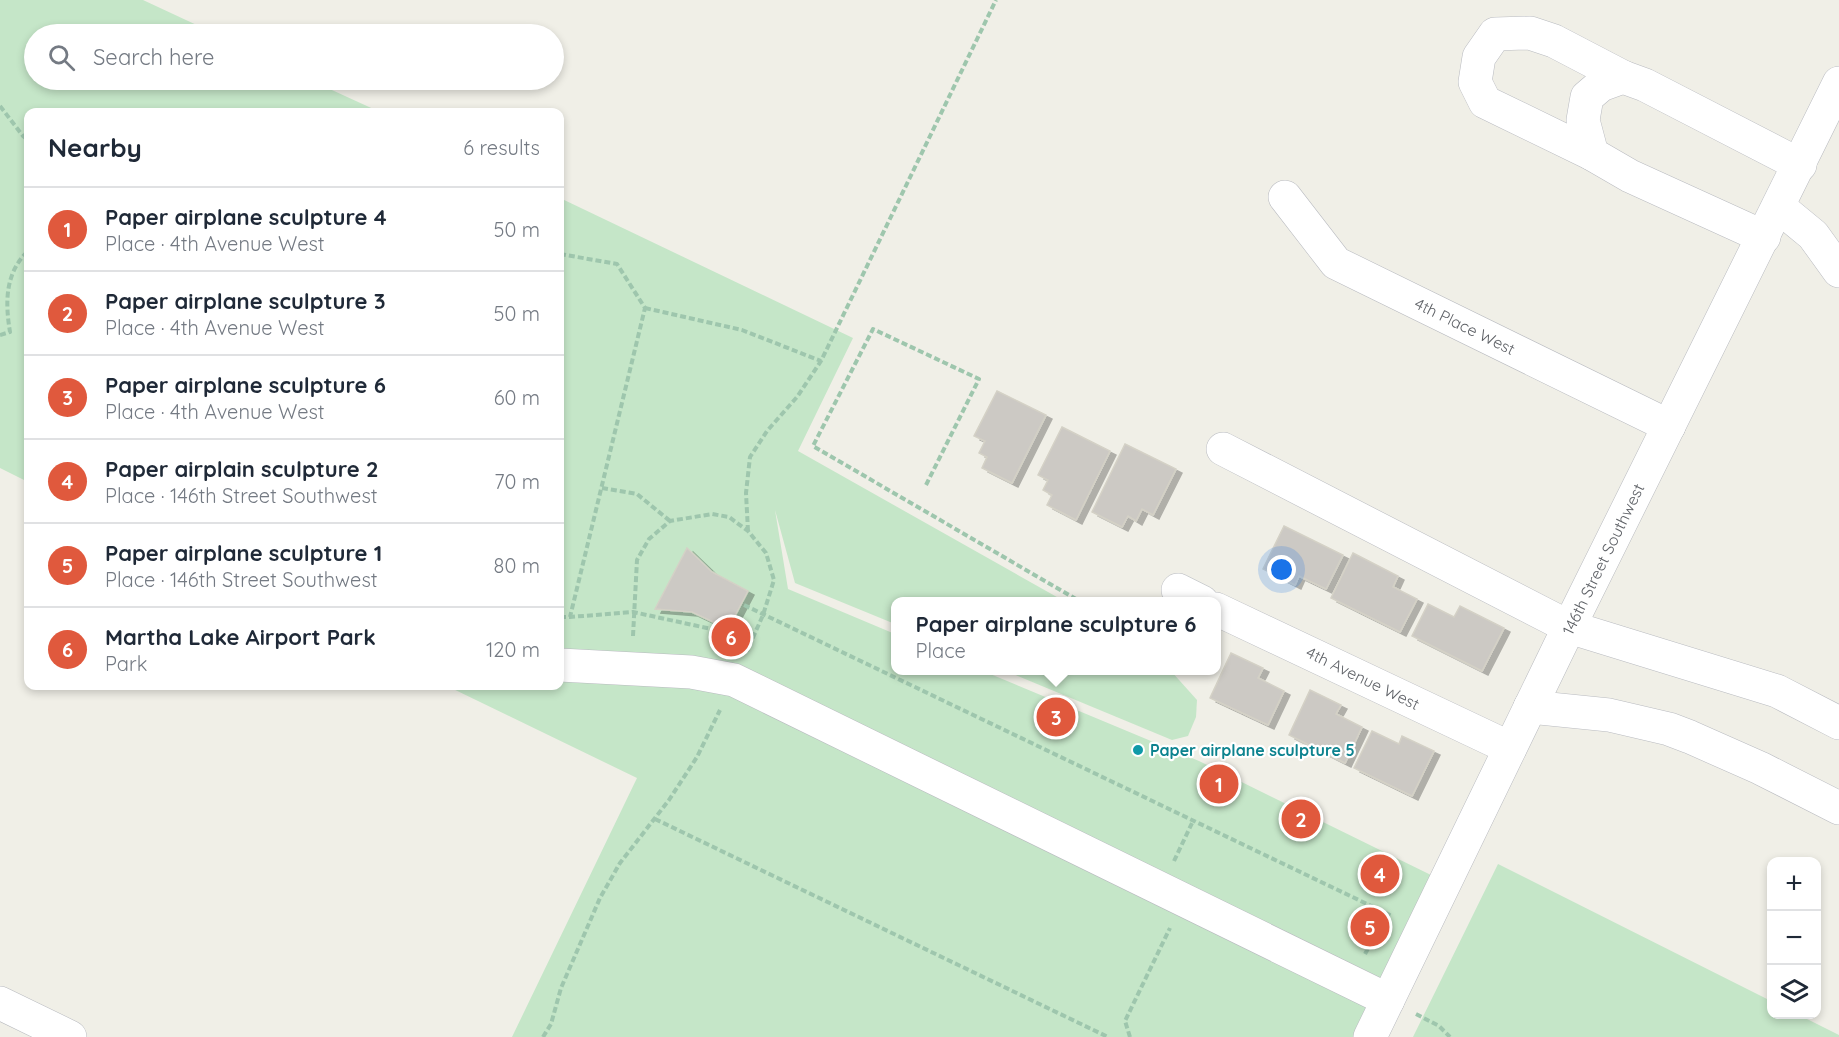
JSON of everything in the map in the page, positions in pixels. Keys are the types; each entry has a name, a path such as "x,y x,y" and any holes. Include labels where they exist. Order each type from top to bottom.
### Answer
{"street":[{"path":"1764,237 1630,176 1592,154 1485,102 1475,82 1479,57 1495,34 1530,33 1554,41 1800,165"},
{"path":"1592,154 1583,120 1587,97 1601,85 1623,77"},
{"name":"146th Street Southwest","path":"1370,1037 1569,627 1839,83"},
{"name":"4th Place West","path":"1285,197 1336,263 1669,426"},
{"path":"1779,207 1813,235 1839,271"},
{"path":"1223,450 1569,627 1777,691 1839,723"},
{"name":"4th Avenue West","path":"1221,611 1510,748"},
{"path":"564,665 691,672 734,680 1388,1000"},
{"path":"1530,707 1609,715 1669,729 1760,768 1839,808"},
{"path":"0,1003 70,1037"}],"path":[{"path":"748,531 746,493 750,457 767,431 797,397 821,361 996,0"},
{"path":"0,106 24,137"},
{"path":"0,335 10,332 6,311 9,282 24,255"},
{"path":"564,255 617,264 645,308 742,330 821,361"},
{"path":"570,617 645,308"},
{"path":"926,485 979,380 873,329 813,446 1072,597"},
{"path":"602,488 637,495 670,521"},
{"path":"543,1037 551,1024 561,988 600,898 620,863 655,819 697,757 763,615 774,579 766,552 748,531 729,517 712,514 670,521 649,539 638,560 633,612 633,669"},
{"path":"744,605 1398,919 1420,933"},
{"path":"564,617 633,612 730,633 752,641"},
{"path":"655,819 1108,1037"},
{"path":"1130,1037 1125,1022 1170,928"},
{"path":"1388,1000 1439,1026 1450,1037"}],"green space":[{"path":"0,0 143,0 195,24 24,24 24,90 332,90 371,108 24,108 24,480 0,468"},
{"path":"564,200 853,338 798,451 1057,597 891,597 891,622 795,583 775,510 788,589 891,632 891,675 993,675 1199,761 1433,876 1355,1037 512,1037 637,778 455,690 564,690"},
{"path":"1016,675 1175,675 1197,700 1196,717 1188,736 1172,740"},
{"path":"1498,864 1767,999 1767,1019 1807,1019 1839,1035 1839,1037 1413,1037"}],"building":[{"path":"997,391 1046,415 1012,483 982,468 987,457 979,453 985,441 974,436"},
{"path":"1062,427 1110,451 1076,520 1047,505 1052,495 1043,490 1048,480 1038,475"},
{"path":"1125,444 1176,469 1153,515 1142,509 1136,521 1128,516 1122,527 1092,512"},
{"path":"1284,526 1343,555 1326,589 1299,576 1295,585 1263,569"},
{"path":"687,548 712,572 748,591 728,629 692,612 655,609"},
{"path":"1353,553 1398,576 1393,587 1417,599 1400,632 1331,598"},
{"path":"1428,604 1454,617 1460,606 1504,628 1482,671 1412,636"},
{"path":"1231,653 1263,668 1258,678 1284,691 1268,725 1210,698"},
{"path":"1310,690 1341,705 1336,714 1362,727 1345,763 1289,735"},
{"path":"1372,731 1399,744 1402,736 1434,751 1412,796 1354,768"}],"place":[{"name":"Martha Lake Airport Park","path":"731,637"},
{"name":"Paper airplane sculpture 6","path":"1056,717"},
{"name":"Paper airplane sculpture 5","path":"1138,750"},
{"name":"Paper airplane sculpture 4","path":"1219,784"},
{"name":"Paper airplane sculpture 3","path":"1301,819"},
{"name":"Paper airplain sculpture 2","path":"1380,874"},
{"name":"Paper airplane sculpture 1","path":"1370,927"}]}
